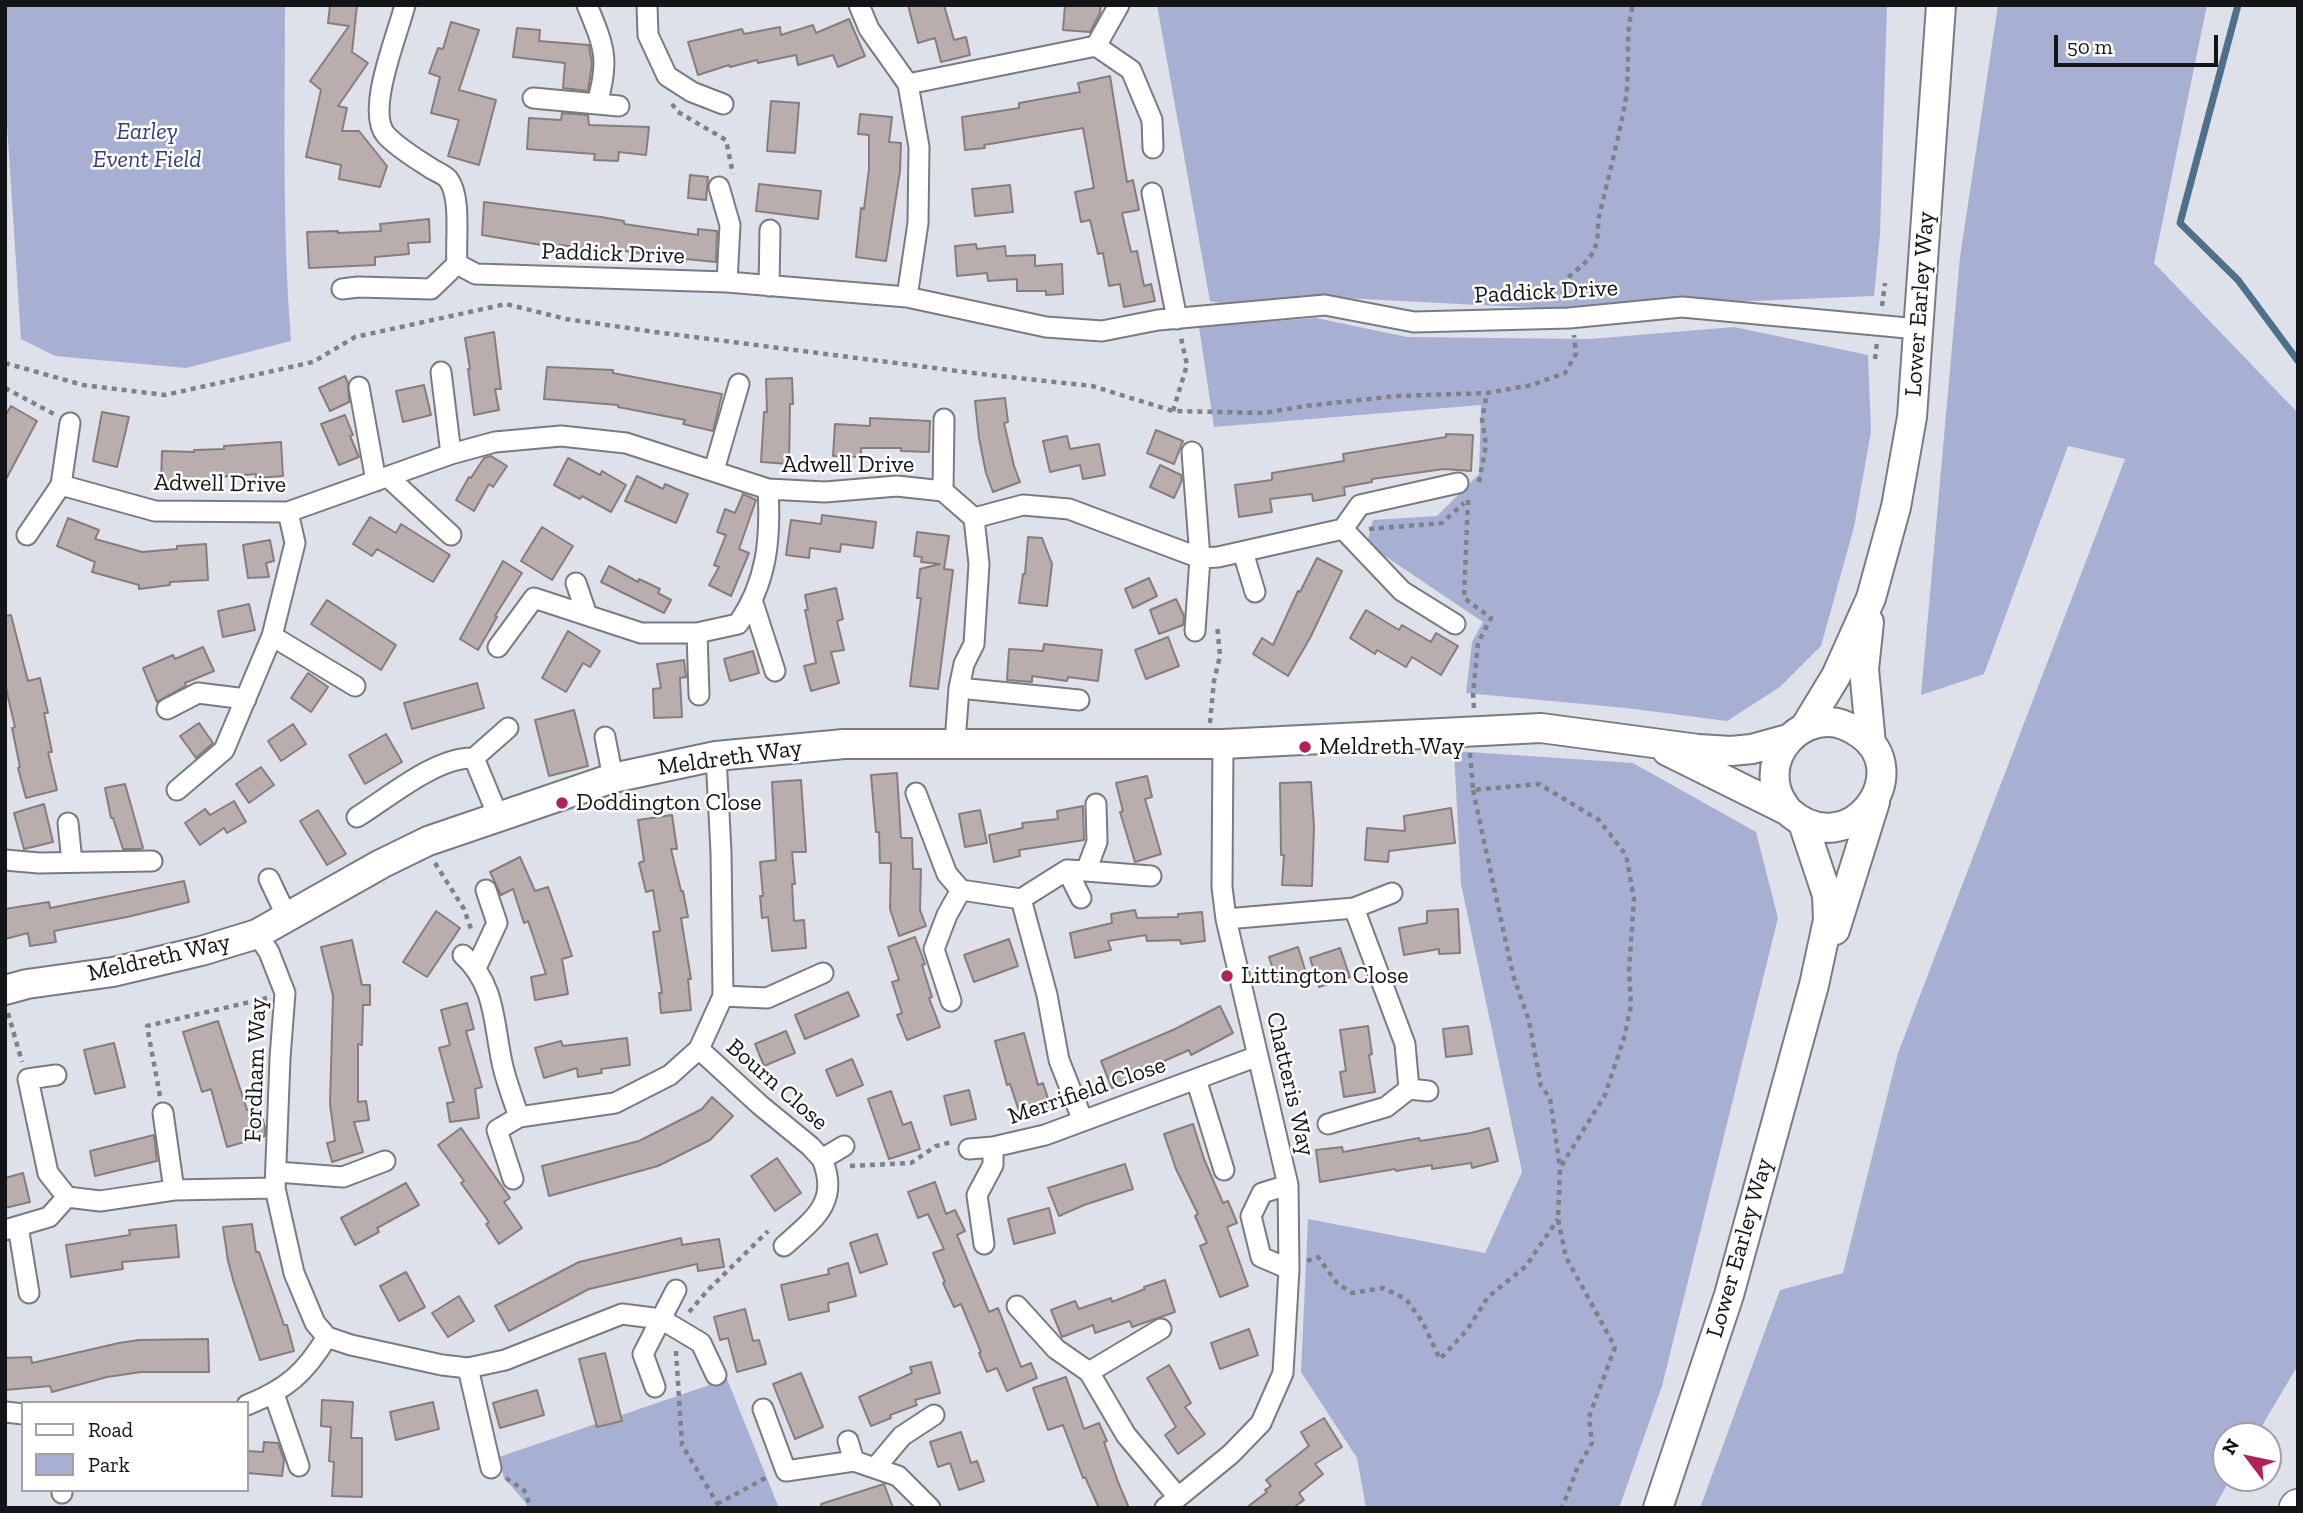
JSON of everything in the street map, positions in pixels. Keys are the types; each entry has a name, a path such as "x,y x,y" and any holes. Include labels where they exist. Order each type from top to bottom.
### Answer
{"main road":[{"name":"Lower Earley Way","path":"1796,733 1836,676 1871,598 1899,494 1912,417 1941,5"},
{"name":"Lower Earley Way","path":"1871,598 1864,669 1871,744"},
{"name":"Meldreth Way","path":"12,986 113,972 201,951 257,934 416,847 498,816 613,778 716,756 844,744 1216,734 1471,720 1731,751 1752,749 1796,733"},
{"path":"1832,722 1850,727 1871,744 1880,763 1881,781 1868,810 1854,822 1834,829 1812,827 1796,817 1778,796 1774,780 1778,755 1796,733 1815,723 1832,722"},
{"name":"Meldreth Way","path":"1646,741 1796,817"},
{"name":"Lower Earley Way","path":"1814,985 1839,920 1876,797"},
{"name":"Lower Earley Way","path":"1658,1508 1729,1295 1814,985 1828,920 1827,895 1796,817"}],"street":[{"path":"354,308 350,288 431,289 457,264 458,209 448,179 411,156 384,133 378,105 385,70 405,5"},
{"path":"587,5 604,46 604,82 597,103"},
{"path":"647,5 648,35 667,76 692,92 723,104"},
{"path":"859,5 869,29 908,84 919,147 918,223 907,297"},
{"path":"1096,46 1119,5"},
{"path":"908,84 1096,46 1131,70 1152,120 1153,148"},
{"path":"533,98 620,106"},
{"path":"727,186 730,225 727,282"},
{"path":"1152,193 1177,319"},
{"path":"769,286 770,230"},
{"name":"Paddick Drive","path":"457,264 476,274 727,282 907,297 1046,327 1102,331 1158,320 1325,305 1415,322 1569,318 1682,307 1918,329"},
{"path":"441,372 452,454"},
{"path":"715,470 739,384"},
{"path":"359,387 382,479 452,535"},
{"name":"Adwell Drive","path":"943,491 944,419"},
{"path":"27,534 61,485 70,423"},
{"name":"Adwell Drive","path":"61,485 155,511 288,512 452,454 495,442 561,436 626,443 768,489 825,492 897,486 943,491 974,518"},
{"path":"1192,452 1200,558 1195,631"},
{"path":"498,647 534,598 641,633 697,633 738,624 753,603 766,559 770,527 768,489"},
{"path":"955,743 958,688 964,664 974,644 979,564 974,518 1023,505 1069,509 1200,558 1243,552 1343,529 1360,505 1463,491"},
{"path":"177,790 224,750 272,636 295,543 288,512"},
{"path":"1343,529 1402,591 1455,624"},
{"path":"1243,552 1255,592"},
{"path":"576,583 587,615"},
{"path":"753,603 775,671"},
{"path":"697,633 699,695"},
{"path":"272,636 355,686"},
{"path":"958,688 1079,700"},
{"path":"167,709 198,693 246,699"},
{"path":"357,817 433,769 461,757 474,758 508,728"},
{"name":"Chatteris Way","path":"1171,1503 1231,1454 1261,1423 1283,1373 1289,1264 1288,1185 1226,919 1222,887 1216,734"},
{"path":"605,737 613,778"},
{"path":"513,1179 497,1130 519,1117 615,1103 670,1075 699,1049 723,996 722,852 716,756"},
{"path":"474,758 498,816"},
{"path":"916,793 947,874 961,890 1021,899 1077,870 1097,842 1097,804"},
{"path":"68,823 72,862"},
{"path":"5,860 39,863 152,862"},
{"path":"1077,870 1151,876"},
{"path":"1077,870 1081,898"},
{"path":"269,879 288,919"},
{"path":"486,890 497,923 470,962 483,979 494,1011 504,1070 519,1117"},
{"path":"951,1001 934,949 947,915 961,890"},
{"path":"1226,919 1354,908 1392,893"},
{"path":"1021,899 1047,995 1059,1060 1083,1121"},
{"path":"1328,1124 1386,1107 1419,1090 1405,1044 1354,908"},
{"name":"Fordham Way","path":"257,934 269,952 285,993 276,1180 294,1273 315,1322 327,1337"},
{"path":"723,996 767,998 823,973"},
{"name":"Bourn Close","path":"699,1049 810,1146 826,1167 844,1146"},
{"name":"Merrifield Close","path":"969,1149 993,1147 1045,1135 1258,1056"},
{"path":"56,1075 28,1079 48,1173 67,1197 100,1201 174,1190 276,1180"},
{"name":"Merrifield Close","path":"1196,1079 1224,1170"},
{"path":"163,1113 174,1190"},
{"name":"Merrifield Close","path":"984,1244 977,1195 993,1166 993,1147"},
{"name":"Fordham Way","path":"276,1180 343,1178 385,1161"},
{"path":"784,1246 817,1216 829,1194 826,1167"},
{"name":"Chatteris Way","path":"1288,1185 1262,1193 1251,1216 1261,1257 1289,1264"},
{"path":"29,1293 12,1228 49,1217 67,1197"},
{"path":"655,1387 643,1354 668,1323 676,1290"},
{"path":"1017,1306 1056,1349 1089,1373 1171,1503"},
{"path":"248,1405 274,1394 311,1364 327,1337 351,1345 468,1368 505,1360 622,1314 668,1323 701,1343 716,1376"},
{"path":"1089,1373 1160,1329"},
{"path":"468,1368 491,1468"},
{"path":"274,1394 299,1466"},
{"path":"763,1409 786,1471 854,1461 898,1476 930,1508"},
{"path":"875,1468 902,1436 934,1415"},
{"path":"848,1441 854,1461"}],"path":[{"path":"1563,296 1566,279 1592,257 1599,240 1598,221 1625,104 1629,68 1628,21 1633,5"},
{"path":"671,102 678,112 726,140 727,186"},
{"path":"5,363 83,385 165,395 313,362 355,337 506,304 566,319 655,332 968,373 1092,386 1173,411 1264,413 1396,396 1487,393 1532,385 1565,373 1576,354 1574,335"},
{"path":"1173,411 1187,365 1177,319"},
{"path":"5,388 70,423"},
{"path":"1463,491 1464,598 1491,618 1478,643 1472,694 1473,790 1513,975 1528,1021 1541,1086 1550,1098 1560,1168 1558,1219 1566,1257 1615,1347 1589,1417 1592,1443 1577,1469 1562,1508"},
{"path":"1214,681 1216,734"},
{"path":"1473,790 1539,784 1599,820 1626,855 1634,899 1629,970 1631,1006 1624,1038 1605,1095 1560,1168"},
{"path":"433,860 464,909 478,947 470,962"},
{"path":"163,1113 147,1027 285,993"},
{"path":"5,1006 28,1079"},
{"path":"826,1167 911,1163 936,1146 957,1141 969,1149"},
{"path":"1289,1264 1318,1257 1337,1283 1352,1293 1383,1288 1406,1299 1423,1323 1440,1359 1467,1330 1488,1297 1526,1266 1558,1219"},
{"path":"770,1229 708,1290 668,1323 682,1445 718,1506 772,1474 786,1471"},
{"path":"491,1468 524,1490 531,1508"}],"green space":[{"name":"Earley Event Field","path":"5,5 285,5 285,215 291,341 186,368 55,356 21,339 5,94"},
{"path":"1157,5 1887,5 1880,234 1874,296 1557,309 1324,297 1220,303 1210,301"},
{"path":"1998,5 2207,5 2154,263 2298,413 2298,1365 2264,1422 2212,1422 2212,1492 2223,1492 2214,1508 1700,1508 1780,1290 1843,1273 1898,1053 2125,459 2068,446 1984,674 1921,695 1960,257"},
{"path":"1316,318 1407,337 1590,339 1734,327 1868,355 1871,432 1854,527 1821,646 1780,687 1727,721 1626,708 1466,693 1472,642 1483,622 1367,544 1373,520 1437,516 1479,474 1481,405 1214,427 1199,327"},
{"path":"1454,751 1633,763 1756,832 1778,918 1662,1386 1619,1508 1366,1508 1357,1458 1301,1372 1308,1219 1485,1253 1522,1172 1461,884"},
{"path":"727,1379 779,1508 527,1508 526,1503 504,1478 499,1457"}],"building":[{"path":"330,5 357,5 352,52 368,63 338,106 347,108 342,131 359,131 387,166 380,187 339,179 341,165 306,157 321,90 310,81 349,26 328,23"},
{"path":"908,5 944,5 954,40 966,37 970,55 941,62 935,38 918,43"},
{"path":"1065,5 1101,5 1090,32 1063,30"},
{"path":"849,19 865,56 838,67 833,55 798,65 796,55 758,63 757,60 730,67 729,65 698,75 688,42 742,29 744,34 780,27 781,35 813,25 816,33"},
{"path":"451,22 479,30 459,90 496,100 479,165 448,156 459,120 431,113 440,77 429,73 438,48 443,49"},
{"path":"517,28 540,30 539,41 589,45 592,64 588,91 563,88 565,63 513,57"},
{"path":"1110,76 1127,182 1133,180 1139,210 1122,213 1131,252 1137,251 1144,286 1151,284 1155,301 1124,307 1120,284 1109,286 1103,253 1098,254 1090,220 1081,222 1075,192 1094,188 1083,128 965,150 962,117 1019,108 1019,103 1080,92 1078,83"},
{"path":"771,101 799,103 795,153 767,151"},
{"path":"562,113 588,115 589,125 649,127 646,155 619,152 618,161 594,160 595,154 527,149 529,118 561,120"},
{"path":"860,114 892,117 889,142 901,143 900,171 886,261 856,257 861,208 864,209 869,169 869,135 858,134"},
{"path":"690,175 708,177 706,200 688,198"},
{"path":"759,184 821,191 818,219 756,211"},
{"path":"1010,185 1013,212 975,216 972,189"},
{"path":"484,202 601,217 624,221 624,224 698,235 698,229 717,231 716,262 686,261 619,250 619,253 560,245 559,248 482,235"},
{"path":"429,219 430,242 408,243 409,254 375,257 375,265 309,268 307,232 381,231 380,224"},
{"path":"976,244 977,249 1005,246 1006,256 1035,255 1035,266 1062,264 1063,294 1046,295 1046,291 1017,291 1017,279 988,281 987,273 957,276 955,246"},
{"path":"494,332 501,389 495,389 499,410 474,415 465,338"},
{"path":"547,367 613,370 613,373 722,394 713,431 683,424 685,420 618,405 544,399"},
{"path":"345,376 349,402 330,411 319,388"},
{"path":"792,378 789,464 761,462 764,412 767,412 766,379"},
{"path":"424,385 431,415 403,422 396,391"},
{"path":"1005,398 1008,422 1004,423 1020,482 993,492 979,438 975,401"},
{"path":"11,406 37,421 5,481 5,416"},
{"path":"102,412 129,417 117,467 93,461"},
{"path":"345,415 359,457 339,465 321,424"},
{"path":"870,418 930,421 929,452 901,451 901,448 861,448 861,457 833,456 835,424 870,426"},
{"path":"1156,430 1183,441 1174,464 1147,453"},
{"path":"1446,434 1473,435 1471,471 1444,469 1372,479 1372,482 1344,487 1345,495 1313,501 1312,494 1270,499 1272,512 1239,517 1235,485 1272,480 1272,473 1344,461 1343,454 1446,437"},
{"path":"1067,436 1070,449 1099,444 1105,475 1083,479 1080,465 1050,472 1043,441"},
{"path":"281,442 283,476 256,478 256,474 219,477 219,480 161,483 162,451 194,452 224,449 224,446"},
{"path":"491,456 507,466 493,487 489,484 474,511 456,500 484,458"},
{"path":"568,458 600,475 602,471 626,485 611,512 554,485"},
{"path":"1160,465 1181,475 1182,480 1174,498 1150,487"},
{"path":"637,476 663,489 665,484 688,494 676,523 625,501"},
{"path":"743,494 756,500 739,549 749,553 731,596 709,585 719,567 714,565 726,535 717,532 725,509 735,513"},
{"path":"822,515 876,522 873,548 841,544 840,552 810,548 809,558 786,555 791,520 821,524"},
{"path":"370,517 396,533 401,524 450,555 433,582 377,549 372,556 353,544"},
{"path":"68,518 99,530 95,539 142,552 206,544 208,580 170,582 170,585 139,589 139,585 92,572 95,562 57,546"},
{"path":"542,527 573,546 552,580 521,561"},
{"path":"917,532 949,536 944,569 953,570 938,689 910,686 921,598 917,598 920,569 940,564 921,562 922,557 914,556"},
{"path":"1028,537 1042,538 1052,564 1047,606 1019,603"},
{"path":"270,540 274,561 266,563 269,577 248,578 243,545"},
{"path":"1317,558 1342,571 1310,638 1288,676 1253,654 1262,638 1273,645"},
{"path":"503,561 522,573 495,616 497,617 478,650 460,639"},
{"path":"609,566 638,582 639,579 660,589 658,593 671,600 664,613 601,582"},
{"path":"1149,578 1157,596 1133,608 1125,589"},
{"path":"836,588 843,619 837,621 844,650 831,652 839,683 811,691 804,666 816,663 805,610 808,610 805,595"},
{"path":"1176,599 1184,616 1183,625 1159,634 1150,610"},
{"path":"327,600 396,645 381,670 311,624"},
{"path":"249,604 255,630 223,637 218,611"},
{"path":"1366,610 1399,630 1402,625 1431,642 1436,633 1458,646 1441,675 1412,657 1406,667 1377,650 1375,654 1350,638"},
{"path":"11,615 28,681 40,678 48,713 44,713 52,752 48,752 57,790 26,798 18,768 20,767 12,728 15,727 5,684 5,616"},
{"path":"568,631 600,651 590,667 583,663 566,692 542,678"},
{"path":"1168,637 1179,666 1146,679 1135,650"},
{"path":"1044,644 1102,650 1098,681 1068,677 1067,681 1032,676 1032,682 1007,680 1009,649 1043,651"},
{"path":"203,647 214,671 185,683 186,686 157,702 143,668 173,655 175,659"},
{"path":"753,651 759,673 730,681 724,659"},
{"path":"684,660 686,677 680,678 682,717 654,718 653,689 661,688 657,664"},
{"path":"308,673 328,687 311,712 291,698"},
{"path":"477,683 484,708 412,729 404,703"},
{"path":"574,710 588,766 549,776 535,720"},
{"path":"199,723 213,743 196,758 180,736"},
{"path":"293,724 306,744 281,761 268,741"},
{"path":"386,734 402,762 365,784 349,755"},
{"path":"261,767 274,785 249,803 236,784"},
{"path":"897,773 901,838 912,838 913,869 921,869 920,910 926,926 899,936 890,909 891,863 880,863 879,832 876,832 871,775"},
{"path":"1147,776 1152,797 1145,799 1161,854 1135,862 1120,812 1123,811 1116,783"},
{"path":"801,780 806,852 792,852 795,884 792,884 794,921 804,920 806,948 772,951 768,917 762,918 760,862 776,860 772,782"},
{"path":"1311,782 1314,827 1312,886 1282,885 1284,855 1281,855 1280,783"},
{"path":"125,784 143,848 140,849 123,849 111,818 105,788"},
{"path":"234,801 246,822 227,833 224,828 200,845 185,823 205,809 210,815"},
{"path":"44,804 53,842 24,849 14,813"},
{"path":"1083,806 1084,840 1019,850 1020,856 994,862 989,835 1023,828 1022,823 1058,819 1057,811"},
{"path":"1451,808 1455,843 1389,851 1388,862 1365,860 1367,828 1405,831 1404,816"},
{"path":"318,810 346,854 327,865 300,821"},
{"path":"980,810 987,843 965,847 959,814"},
{"path":"672,815 677,849 671,849 688,917 681,918 691,979 688,979 691,1010 661,1013 659,993 662,993 653,932 660,931 653,890 646,892 639,863 644,861 638,820"},
{"path":"520,857 535,891 548,887 560,920 572,956 562,959 568,994 535,1000 531,977 546,974 528,921 524,923 513,889 501,895 490,872"},
{"path":"184,881 189,902 54,931 56,942 30,946 28,933 5,939 5,909 49,902 50,908"},
{"path":"1458,909 1460,953 1439,954 1439,949 1404,955 1399,928 1427,923 1427,911"},
{"path":"1135,910 1137,918 1178,917 1178,914 1202,912 1205,941 1181,944 1180,940 1147,941 1146,935 1108,941 1111,950 1075,958 1070,933 1112,923 1111,914"},
{"path":"436,911 460,928 427,977 403,962"},
{"path":"915,937 925,964 922,965 932,997 929,998 940,1027 907,1040 897,1015 902,1013 892,982 899,980 888,947"},
{"path":"1009,939 1018,966 974,982 964,955"},
{"path":"352,940 362,985 370,985 370,1005 363,1005 362,1045 358,1044 358,1102 366,1101 369,1120 354,1122 363,1152 332,1162 327,1143 335,1141 330,1104 333,996 321,947"},
{"path":"1298,947 1307,976 1278,985 1269,957"},
{"path":"1340,948 1350,977 1319,987 1310,958"},
{"path":"848,992 859,1016 805,1039 795,1015"},
{"path":"467,1003 474,1029 466,1031 482,1087 475,1089 479,1118 450,1122 447,1103 454,1102 439,1048 450,1045 441,1010"},
{"path":"1220,1006 1233,1033 1191,1055 1189,1050 1130,1076 1132,1080 1112,1088 1101,1061"},
{"path":"218,1021 247,1110 259,1107 265,1127 265,1136 227,1147 211,1089 202,1092 183,1032"},
{"path":"1368,1026 1375,1092 1344,1097 1340,1072 1346,1071 1340,1030"},
{"path":"1468,1026 1472,1054 1446,1057 1443,1029"},
{"path":"786,1031 795,1053 764,1066 755,1044"},
{"path":"1024,1033 1038,1085 1043,1083 1051,1108 1021,1117 1010,1084 1007,1085 995,1041"},
{"path":"627,1038 630,1065 601,1069 602,1073 578,1077 577,1068 544,1078 535,1048 561,1041 563,1046"},
{"path":"114,1043 125,1087 95,1094 84,1050"},
{"path":"852,1059 863,1085 837,1096 826,1070"},
{"path":"969,1090 976,1119 951,1125 944,1096"},
{"path":"891,1091 903,1125 911,1122 920,1149 889,1159 868,1099"},
{"path":"712,1097 733,1116 710,1140 658,1166 549,1196 542,1166 639,1141 702,1109"},
{"path":"1193,1124 1204,1159 1223,1203 1228,1201 1237,1223 1227,1227 1248,1286 1220,1297 1200,1246 1207,1243 1195,1216 1198,1214 1176,1169 1164,1134"},
{"path":"461,1128 510,1198 504,1202 522,1228 499,1244 486,1224 489,1222 461,1183 464,1181 438,1145"},
{"path":"1489,1128 1498,1161 1472,1168 1471,1163 1432,1169 1432,1165 1395,1169 1320,1182 1316,1150 1342,1147 1343,1152"},
{"path":"154,1135 157,1161 95,1176 90,1151"},
{"path":"777,1158 801,1193 775,1211 751,1176"},
{"path":"1125,1164 1133,1189 1059,1216 1048,1188"},
{"path":"23,1173 30,1202 5,1208 5,1178"},
{"path":"935,1182 946,1214 955,1210 965,1231 957,1235 989,1312 998,1308 1021,1367 1031,1363 1037,1378 1007,1391 997,1368 987,1372 961,1304 954,1307 933,1253 944,1249 928,1214 918,1218 908,1192"},
{"path":"406,1183 419,1205 377,1228 379,1232 355,1245 341,1218"},
{"path":"1049,1208 1055,1233 1014,1244 1008,1219"},
{"path":"252,1224 256,1252 259,1252 294,1351 260,1360 234,1283 223,1227"},
{"path":"176,1225 179,1257 122,1262 123,1269 71,1277 66,1245 130,1235 129,1230"},
{"path":"877,1234 887,1264 860,1273 850,1243"},
{"path":"681,1238 682,1245 719,1239 724,1267 698,1271 697,1264 589,1289 509,1331 495,1306 579,1262"},
{"path":"848,1263 856,1296 828,1303 829,1311 789,1320 781,1285 829,1274 828,1269"},
{"path":"406,1272 425,1307 399,1321 380,1286"},
{"path":"1165,1280 1175,1312 1132,1327 1130,1321 1095,1333 1093,1325 1062,1337 1051,1310 1075,1301 1079,1309 1111,1298 1112,1302"},
{"path":"459,1296 474,1321 448,1337 432,1313"},
{"path":"745,1309 753,1341 759,1340 766,1364 737,1372 728,1338 720,1340 714,1317"},
{"path":"1249,1329 1258,1355 1220,1369 1211,1343"},
{"path":"208,1339 209,1372 141,1372 107,1377 52,1392 50,1386 5,1390 5,1358 31,1357 32,1363 139,1340"},
{"path":"605,1353 622,1421 597,1427 579,1359"},
{"path":"931,1362 940,1393 915,1400 917,1405 890,1415 891,1418 871,1426 859,1397 912,1373 910,1367"},
{"path":"1169,1365 1191,1403 1185,1407 1205,1434 1178,1454 1165,1435 1176,1427 1147,1378"},
{"path":"801,1373 823,1427 795,1439 773,1384"},
{"path":"1066,1377 1084,1429 1099,1423 1129,1508 1099,1508 1085,1477 1083,1478 1063,1425 1048,1430 1033,1388"},
{"path":"537,1390 544,1415 500,1428 493,1403"},
{"path":"322,1400 353,1402 351,1438 362,1438 362,1497 332,1496 334,1462 329,1461 331,1427 321,1426"},
{"path":"433,1402 439,1429 396,1440 390,1412"},
{"path":"1324,1418 1342,1447 1315,1464 1323,1474 1299,1493 1304,1500 1293,1508 1246,1508 1267,1492 1265,1490 1271,1486 1266,1480 1309,1446 1301,1432"},
{"path":"961,1432 971,1463 977,1461 984,1481 959,1490 950,1463 938,1467 930,1442"},
{"path":"264,1442 278,1443 284,1460 282,1476 248,1473 248,1451 263,1452"},
{"path":"884,1484 893,1508 822,1508 821,1504"}],"waterway":[{"path":"2238,5 2180,223 2238,280 2298,361"}],"place":[{"name":"Meldreth Way","path":"1305,747"},
{"name":"Doddington Close","path":"562,803"},
{"name":"Littington Close","path":"1227,976"}]}
